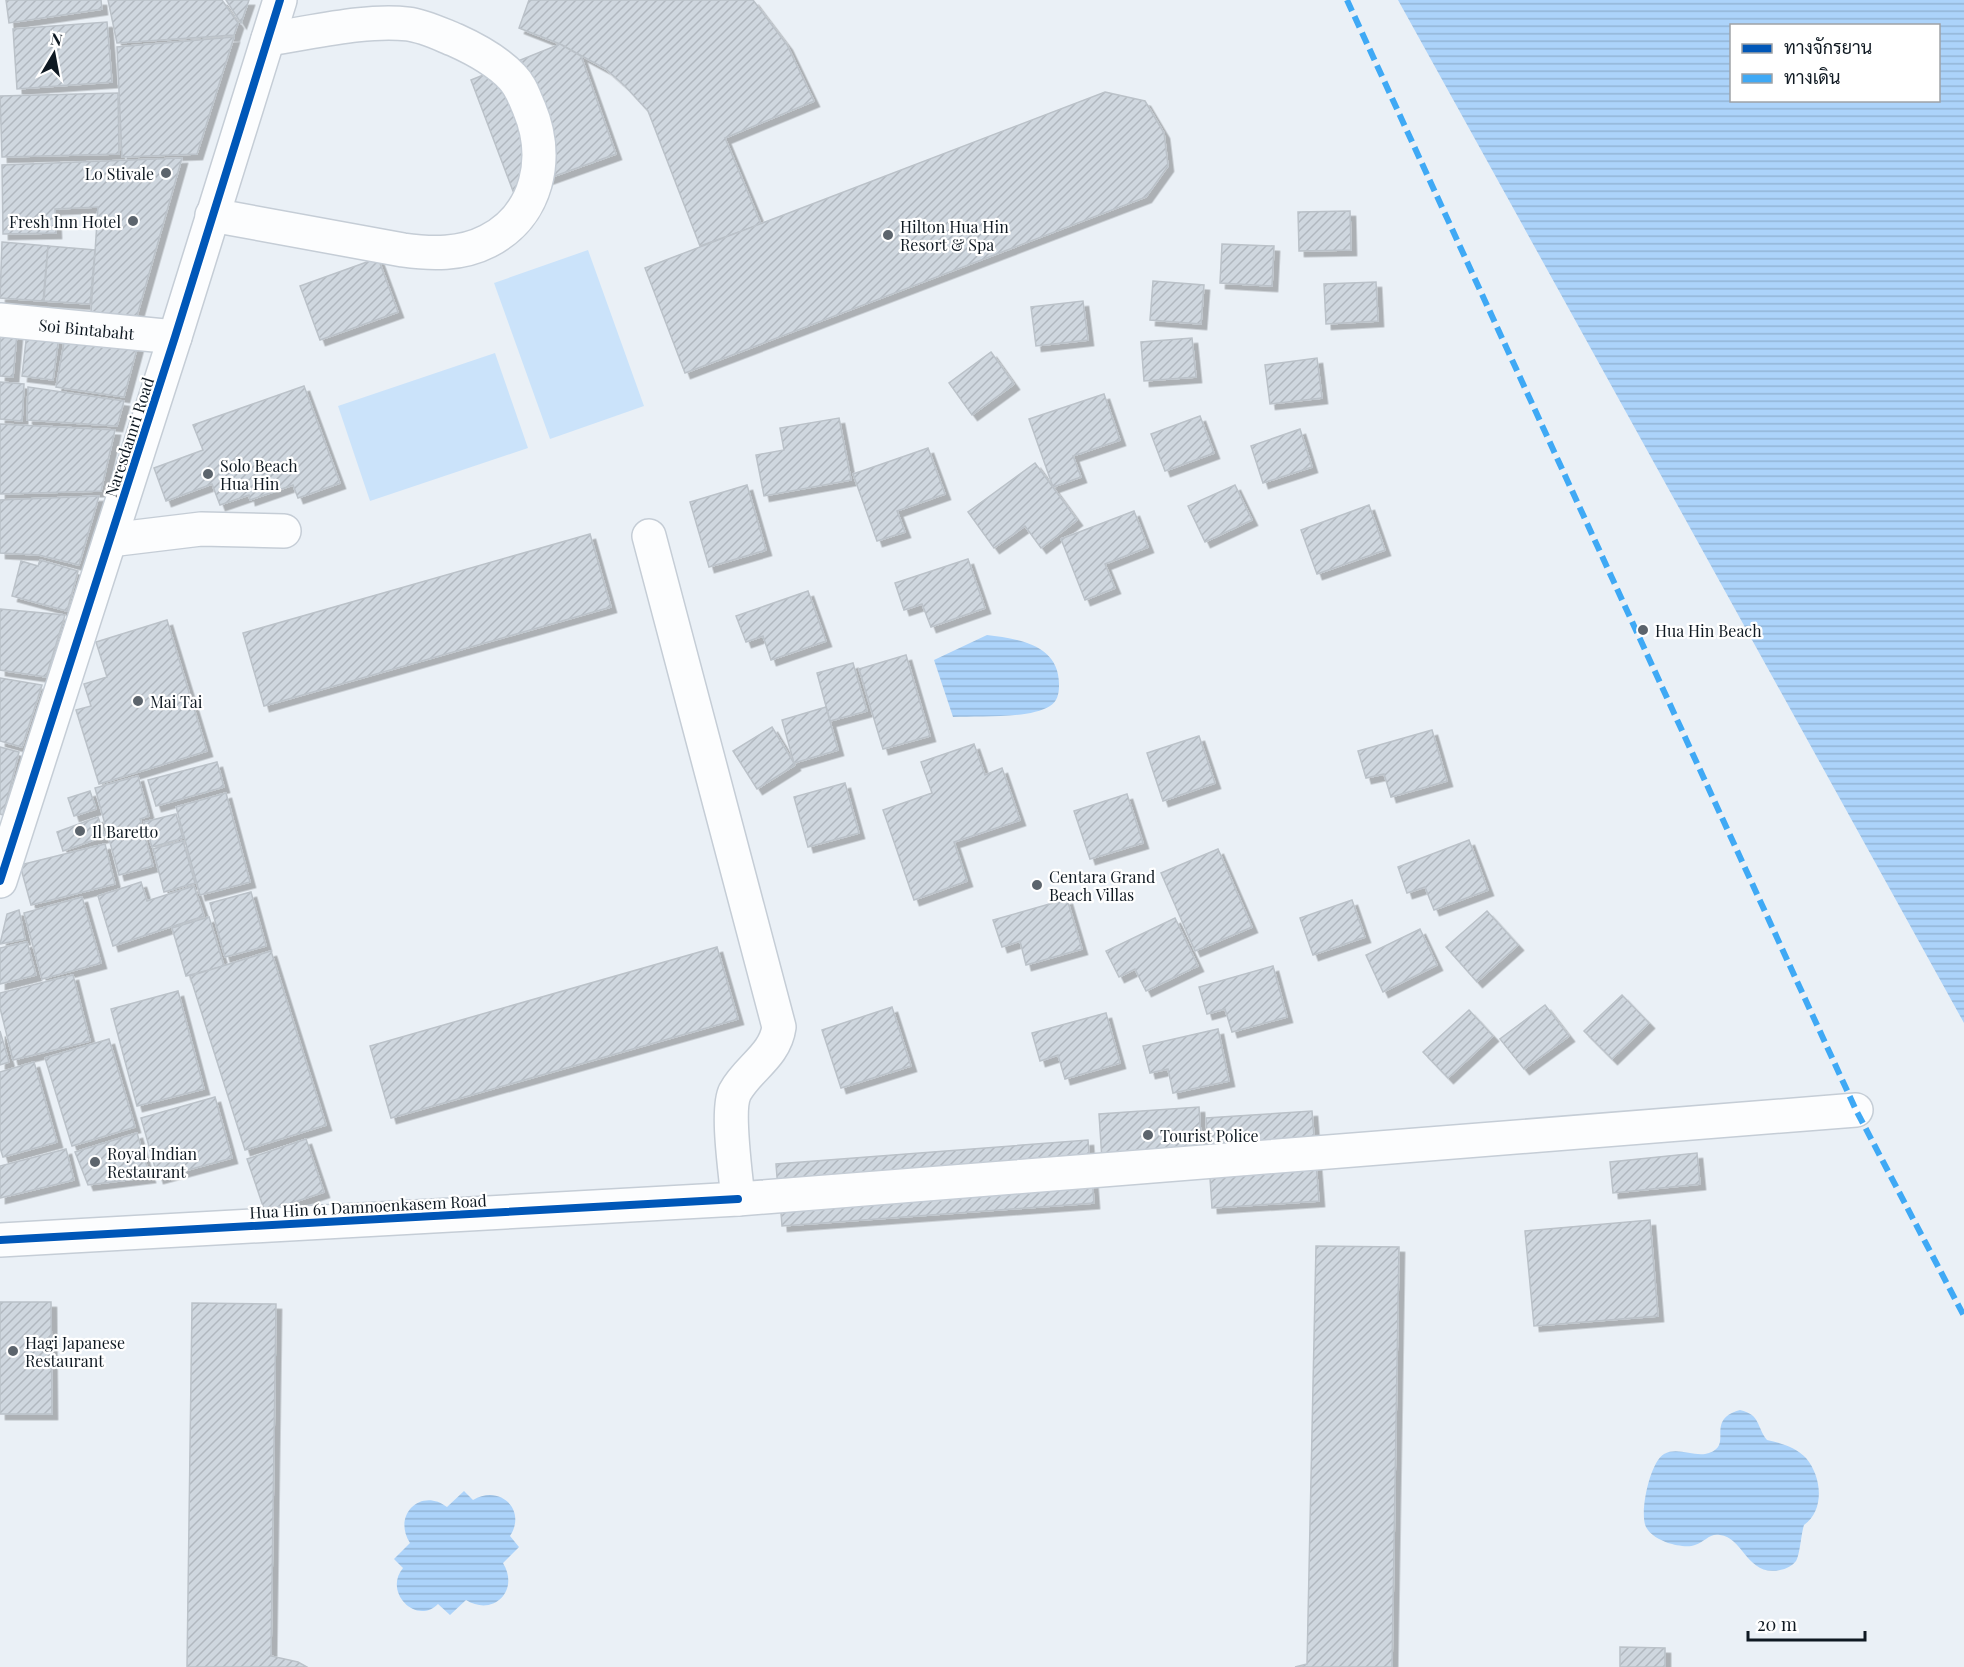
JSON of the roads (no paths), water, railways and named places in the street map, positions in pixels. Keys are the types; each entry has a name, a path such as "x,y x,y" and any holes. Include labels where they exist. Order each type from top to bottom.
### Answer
{"street":[{"name":"Naresdamri Road","path":"2,864 175,338 280,0"},
{"path":"212,215 425,253 447,253 487,242 511,225 522,212 535,183 540,158 540,143 537,127 520,87 502,68 462,44 423,27 394,23 371,24 268,39"},
{"name":"Soi Bintabaht","path":"0,320 175,338"},
{"path":"110,540 201,529 284,531"},
{"path":"650,536 779,1027 777,1040 771,1050 740,1084 731,1104 738,1199"},
{"name":"Hua Hin 61 Damnoenkasem Road","path":"0,1240 738,1199 1856,1110"}],"place":[{"name":"Lo Stivale","path":"166,173"},
{"name":"Fresh Inn Hotel","path":"133,221"},
{"name":"Hilton Hua Hin Resort & Spa","path":"888,235"},
{"name":"Solo Beach Hua Hin","path":"208,474"},
{"name":"Hua Hin Beach","path":"1643,630"},
{"name":"Mai Tai","path":"138,701"},
{"name":"Il Baretto","path":"80,831"},
{"name":"Centara Grand Beach Villas","path":"1037,885"},
{"name":"Tourist Police","path":"1148,1135"},
{"name":"Royal Indian Restaurant","path":"95,1162"},
{"name":"Hagi Japanese Restaurant","path":"13,1351"}]}
